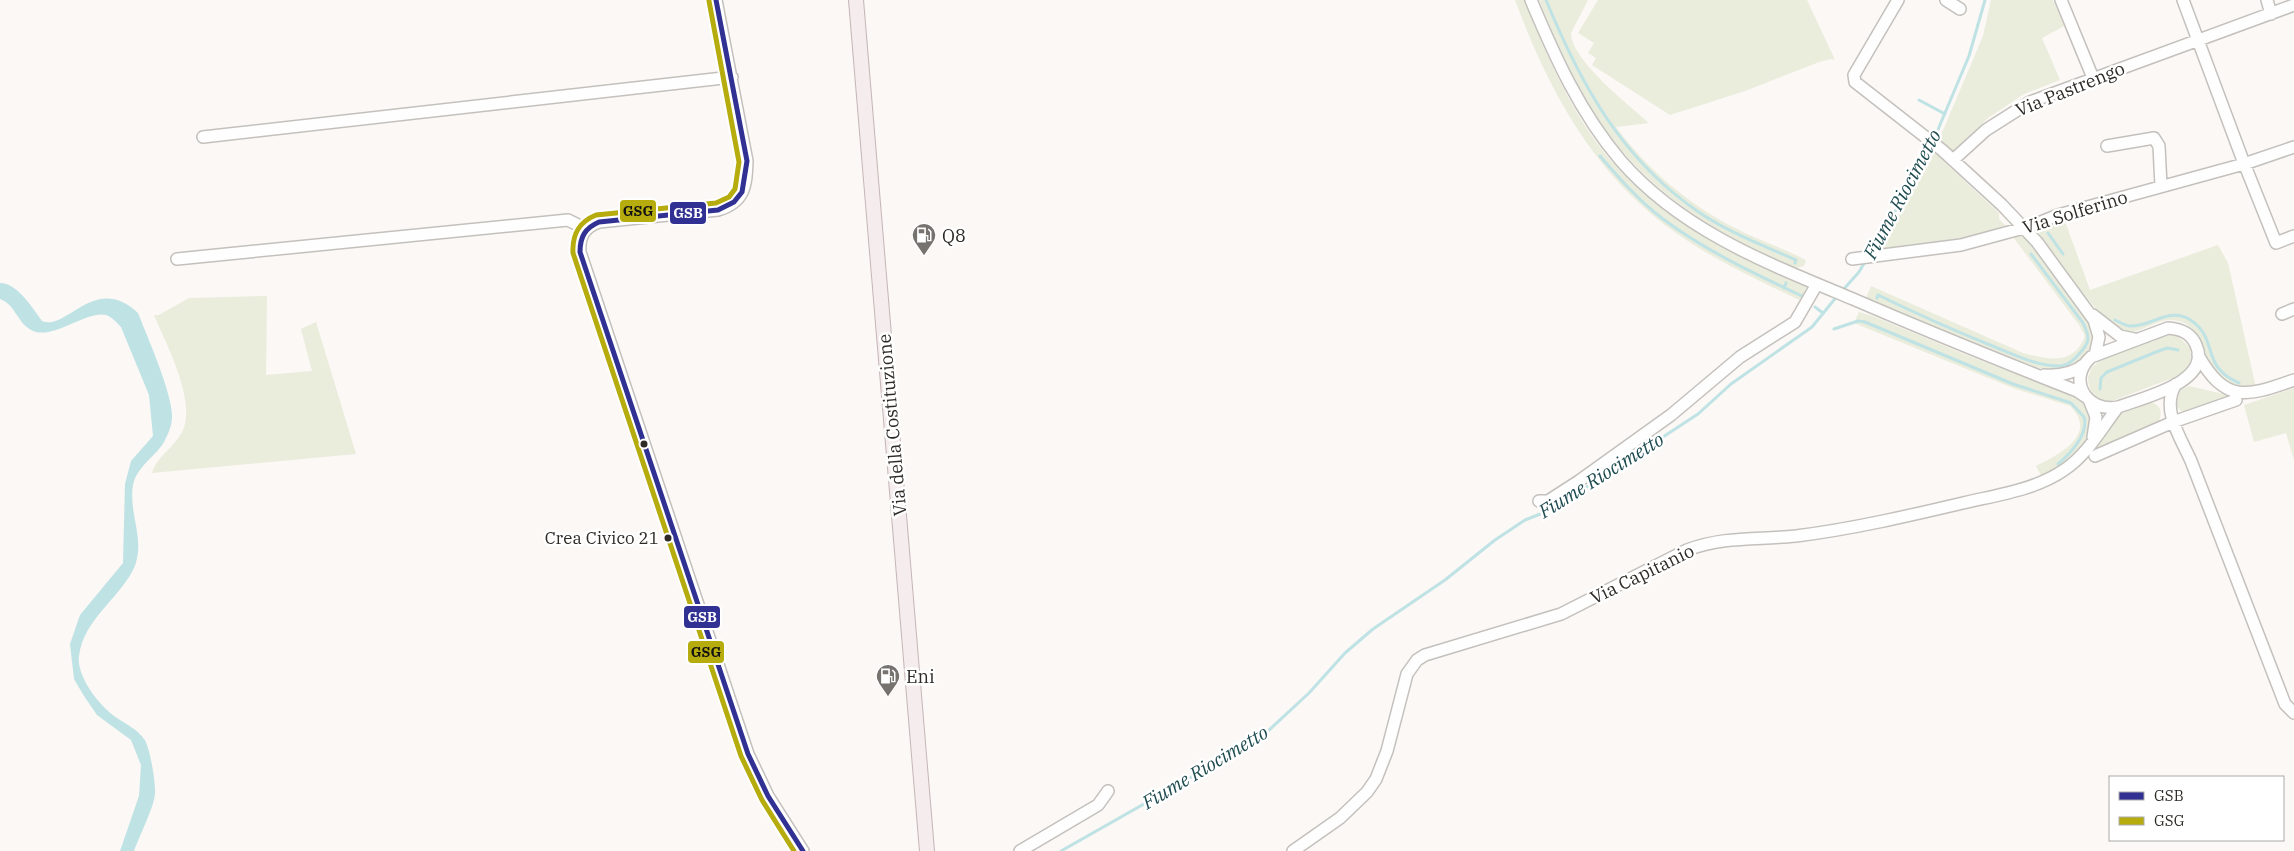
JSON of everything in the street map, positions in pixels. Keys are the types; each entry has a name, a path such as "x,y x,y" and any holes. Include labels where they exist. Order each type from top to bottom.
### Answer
{"main road":[{"name":"Via della Costituzione","path":"856,0 927,851"}],"street":[{"path":"716,0 747,161 746,177 738,201 718,210 612,220 592,225 586,229 580,241 584,265 737,724 756,774 803,851"},
{"path":"1531,0 1556,58 1585,112 1614,151 1638,178 1674,210 1709,233 1760,260 2076,391 2105,408 2118,407 2176,384 2194,372 2198,355"},
{"path":"1898,0 1854,75 1855,82 1924,135 1953,160 2024,228 2047,255 2088,310 2113,332 2126,338 2135,339"},
{"path":"1946,0 1960,9"},
{"path":"2061,0 2093,78"},
{"path":"2183,0 2244,164 2276,243 2294,236"},
{"path":"2267,0 2272,14"},
{"name":"Via Pastrengo","path":"1953,160 1986,130 2017,109 2042,97 2294,5"},
{"path":"203,137 732,77"},
{"path":"2107,146 2154,138 2159,146 2161,186"},
{"name":"Via Solferino","path":"1852,259 1961,245 2024,228 2058,215 2244,164 2294,147"},
{"path":"177,259 568,220 586,229"},
{"path":"1539,501 1548,501 1579,481 1671,415 1740,357 1795,322 1817,284"},
{"path":"2282,314 2294,309"},
{"path":"2088,310 2100,337 2095,355"},
{"path":"2032,374 2065,374 2079,369 2095,355 2162,329 2177,328 2192,339 2198,355 2217,382 2236,392 2251,394 2294,380"},
{"path":"2085,364 2080,382 2094,410 2096,424 2092,442"},
{"path":"2172,418 2171,392 2176,384"},
{"path":"2148,396 2161,401 2172,418 2191,461 2285,704 2294,713"},
{"path":"2094,456 2172,418 2236,400"},
{"name":"Via Capitanio","path":"1293,851 1340,818 1367,792 1376,779 1387,751 1407,674 1412,665 1425,656 1561,614 1687,550 1708,542 1788,537 1840,530 1940,509 2026,488 2064,471 2076,462 2118,407"},
{"path":"1020,851 1098,805 1108,791"}],"green space":[{"path":"1515,0 1524,0 1560,82 1587,129 1608,157 1631,182 1684,224 1714,242 1744,259 1806,287 1804,295 1799,300 1738,270 1693,244 1650,212 1623,187 1579,131 1560,100 1543,68"},
{"path":"1539,0 1588,0 1571,33 1574,44 1590,69 1649,123 1616,127 1641,158 1670,185 1701,208 1744,232 1806,260 1804,266 1796,268 1762,253 1701,219 1674,200 1624,154 1602,126 1582,94 1564,59"},
{"path":"1598,0 1807,0 1835,60 1819,62 1745,91 1670,115 1592,65 1596,58 1588,53 1594,43 1578,33"},
{"path":"1991,0 2053,0 2064,26 2042,38 2060,80 2024,94 1988,118 1943,161 1999,213 1999,219 2008,228 1972,240 1912,248 1876,250 1930,161 1983,36"},
{"path":"2063,216 2090,290 2218,245 2228,263 2256,388 2239,389 2224,382 2215,372 2198,337 2191,328 2181,322 2163,321 2128,333 2105,318 2080,290 2039,234 2040,226"},
{"path":"2010,233 2018,233 2030,244 2091,326 2094,337 2091,349 2073,366 2057,370 2024,364 1866,298 1871,286 2023,353 2050,358 2066,357 2074,353 2085,336 2079,325"},
{"path":"267,296 266,375 312,371 301,329 316,322 356,454 152,473 158,461 180,436 186,417 186,403 178,372 154,315 159,315 189,298"},
{"path":"1859,312 2022,376 2073,393 2086,405 2091,417 2091,428 2087,438 2072,457 2042,477 2036,466 2065,450 2078,434 2080,426 2078,416 2070,406 2013,388 1854,323"},
{"path":"2167,334 2178,336 2190,348 2191,359 2187,369 2178,376 2112,401 2102,400 2094,395 2088,382 2092,367 2101,360 2148,341 2152,342"},
{"path":"2189,386 2232,396 2188,412 2181,411 2174,404 2177,391"},
{"path":"2294,388 2294,460 2286,433 2254,442 2244,405"},
{"path":"2146,402 2151,402 2160,408 2161,415 2158,423 2089,455 2118,413"}],"water":[{"path":"0,283 6,284 18,291 42,321 51,322 61,319 95,300 108,298 123,302 138,313 159,365 171,407 170,430 164,442 138,472 133,485 132,496 138,549 133,570 87,631 79,656 81,673 97,700 111,713 135,730 146,743 148,749 154,774 155,794 134,851 120,851 139,796 141,765 131,740 97,715 74,679 70,644 80,615 123,563 125,484 131,461 153,436 149,395 121,327 112,319 106,315 99,314 53,331 36,332 25,325 10,306 0,299"}],"waterway":[{"path":"1546,0 1559,31 1590,91 1626,145 1648,169 1672,192 1700,213 1735,233 1796,260 1795,263"},
{"name":"Fiume Riocimetto","path":"1934,139 1969,56 1985,0"},
{"path":"1919,100 1945,114"},
{"name":"Fiume Riocimetto","path":"1870,253 1908,190 1931,145"},
{"path":"1600,156 1646,205 1679,231 1731,261 1804,297"},
{"path":"2048,233 2063,254"},
{"path":"1877,298 1878,295 1951,329 2027,360 2044,365 2061,366 2069,363 2083,349 2088,339 2087,332 2083,323 2031,254"},
{"name":"Fiume Riocimetto","path":"1842,291 1859,272 1866,260"},
{"path":"1784,288 1786,283"},
{"name":"Fiume Riocimetto","path":"1061,851 1232,754 1268,731 1309,693 1345,653 1373,629 1445,580 1495,540 1525,520 1553,509 1698,414 1731,384 1812,327 1838,295"},
{"path":"1815,307 1823,313"},
{"path":"2115,320 2129,326 2136,326 2166,316 2174,315 2189,319 2204,335 2219,368 2227,376 2239,383"},
{"path":"1834,329 1858,321 1865,322 2013,384 2071,403 2084,417 2084,430 2073,449 2058,464"},
{"path":"2100,389 2101,378 2107,372 2161,350 2168,348 2178,350"}],"transit line":[{"name":"GSB","path":"716,0 747,161 742,192 734,202 718,210 599,222 590,227 584,234 580,252 748,754 768,796 803,851"},
{"name":"GSG","path":"709,1 739,162 735,189 729,197 716,203 596,215 585,221 575,234 573,253 741,756 762,800 794,851"}],"place":[{"name":"Q8","path":"924,256"},
{"name":"Crea Civico 21","path":"668,538"},
{"name":"Eni","path":"888,697"}]}
